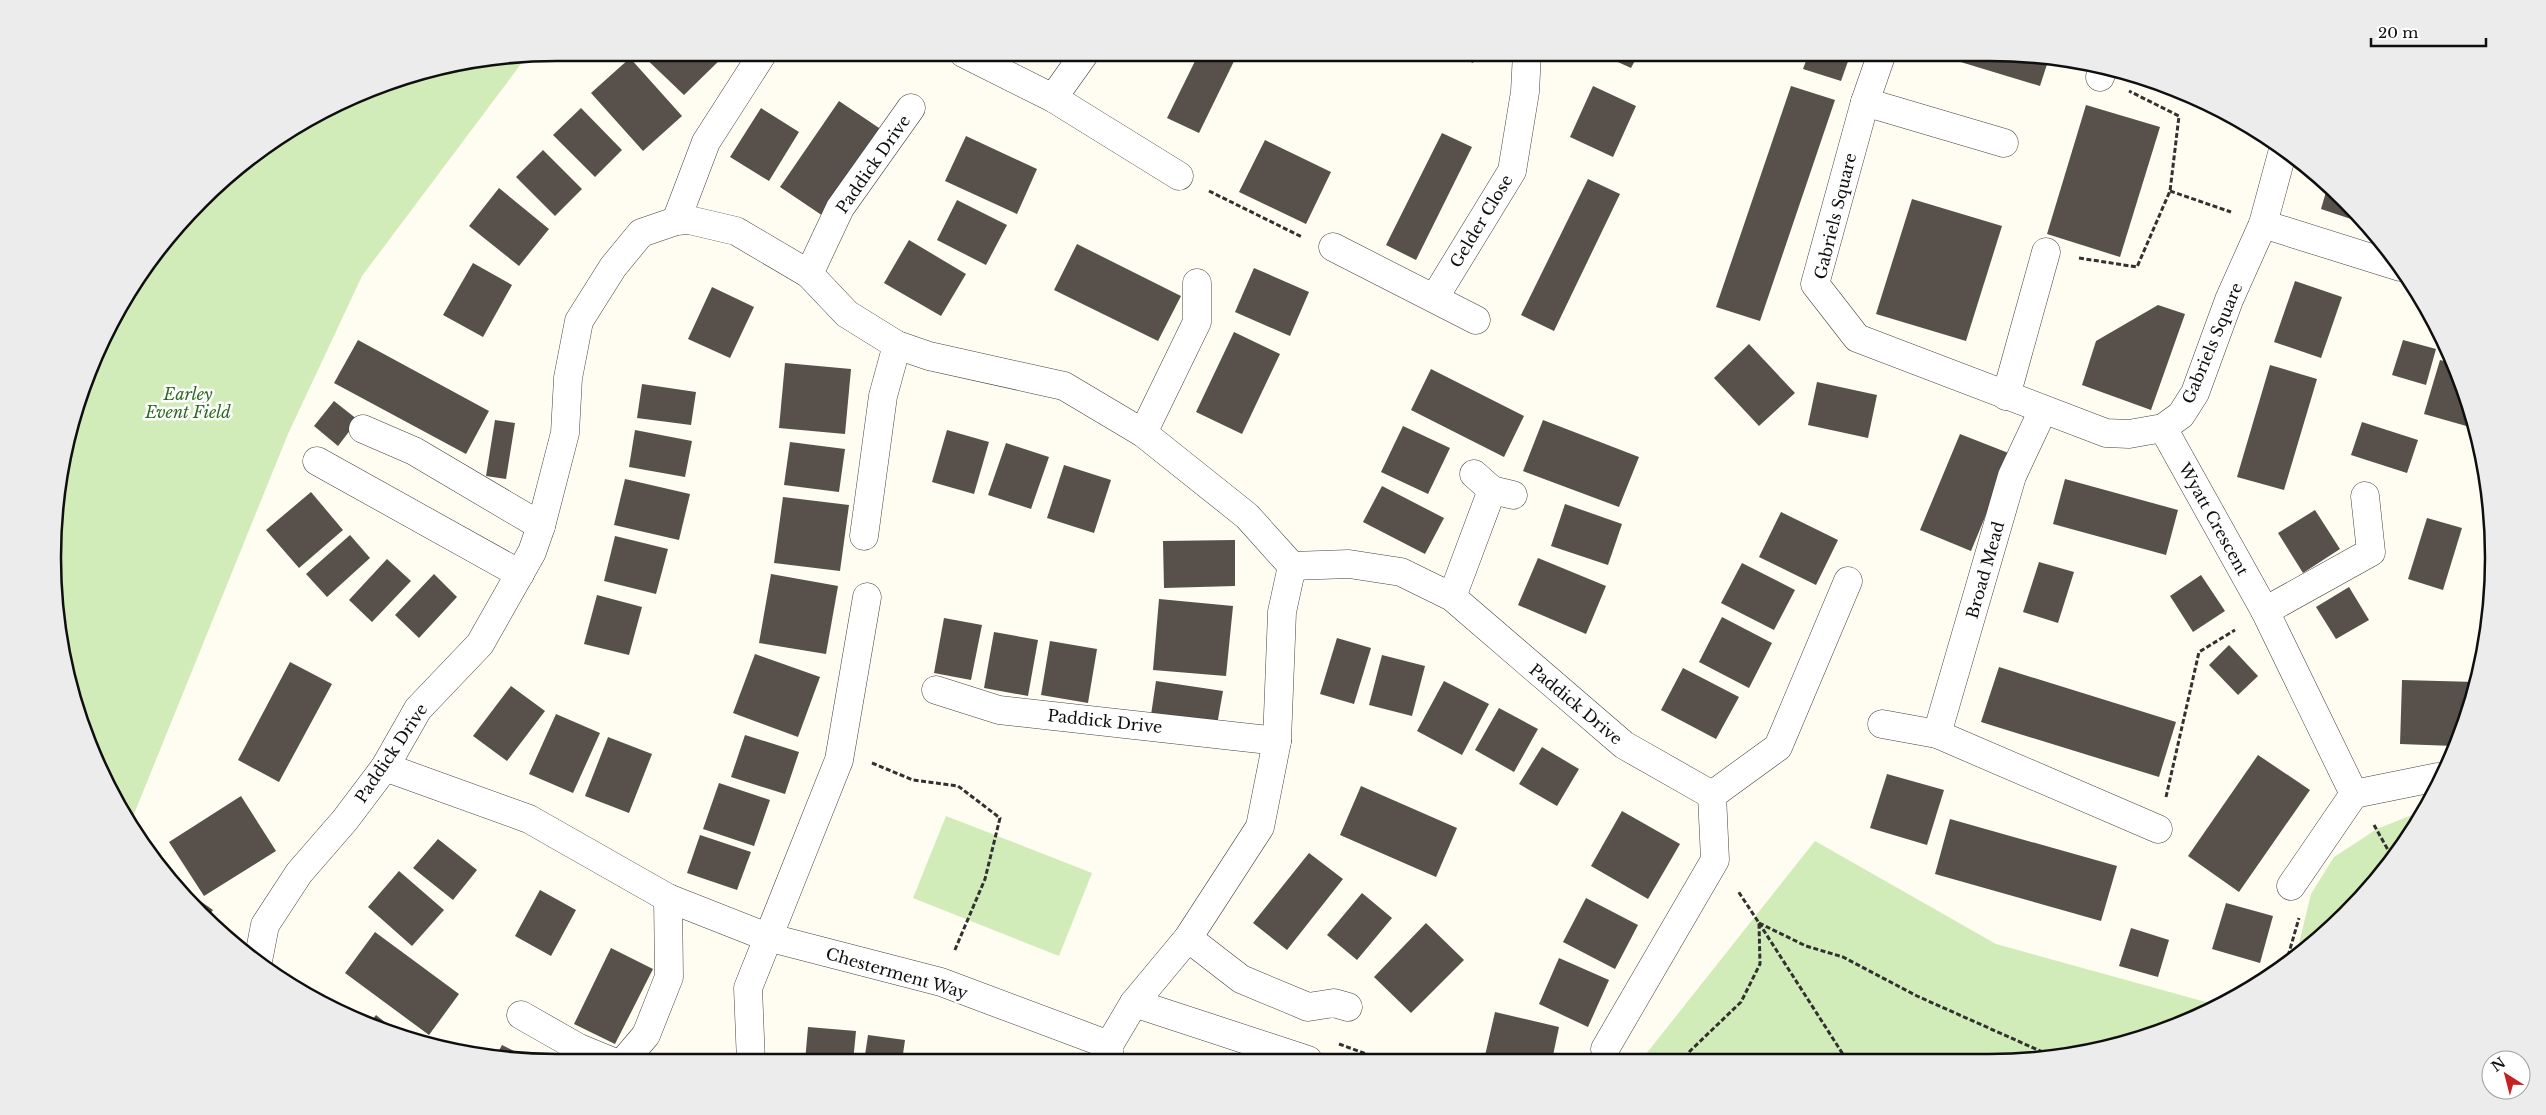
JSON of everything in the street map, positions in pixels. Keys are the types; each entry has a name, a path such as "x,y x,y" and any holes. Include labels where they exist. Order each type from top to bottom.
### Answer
{"street":[{"path":"676,221 706,142 757,61"},
{"path":"981,61 1053,98 1179,176"},
{"path":"1053,98 1080,61"},
{"name":"Gelder Close","path":"1435,297 1512,171 1525,92 1527,61"},
{"name":"Gabriels Square","path":"1879,61 1865,102 1815,284 1857,338 2106,433 2129,434 2163,428 2181,416 2195,393 2230,300 2263,224 2281,157"},
{"path":"1865,102 2004,143"},
{"name":"Paddick Drive","path":"809,274 840,208 911,108"},
{"name":"Paddick Drive","path":"259,954 265,926 299,873 345,820 385,767 418,709 480,644 520,574 532,552 541,526 565,433 568,378 579,321 613,267 641,233 676,221 689,220 736,231 809,274 847,314 897,345 929,356 1064,386 1143,433 1247,516 1292,566 1349,564 1401,572 1452,598 1624,745 1712,795"},
{"path":"2263,224 2388,263"},
{"path":"1333,247 1435,297 1476,320"},
{"path":"2006,396 2046,252"},
{"path":"1143,433 1197,322 1197,283"},
{"path":"864,536 883,396 897,345"},
{"name":"Broad Mead","path":"1937,734 2012,476 2043,410"},
{"name":"Wyatt Crescent","path":"2163,428 2266,611 2354,794"},
{"path":"363,430 414,451 541,526"},
{"path":"317,461 520,574"},
{"path":"1452,598 1493,486"},
{"path":"2266,611 2371,552 2366,496"},
{"path":"1109,1053 1134,1003 1188,938 1260,828 1276,741 1282,612 1292,566"},
{"path":"1605,1049 1715,860 1712,795 1778,747 1848,582"},
{"path":"751,1054 748,988 839,760 868,597"},
{"name":"Paddick Drive","path":"936,690 999,710 1276,741"},
{"path":"1882,724 1937,734 2158,829"},
{"name":"Chesterment Way","path":"385,767 529,819 668,898 768,937 941,982 1109,1053"},
{"path":"2291,886 2354,794 2433,778"},
{"path":"630,1054 646,1035 669,977 668,898"},
{"path":"1188,938 1241,978 1308,1007 1334,1003 1348,1007"},
{"path":"1134,1003 1290,1054"},
{"path":"521,1014 579,1048 593,1054"}],"path":[{"path":"2046,252 2137,267 2170,191 2179,116 2110,76"},
{"path":"1179,176 1290,233 1333,247"},
{"path":"2170,191 2263,224"},
{"path":"2158,829 2198,652 2266,611"},
{"path":"1715,860 1759,923 1843,1054"},
{"path":"2289,952 2305,898 2291,886"},
{"path":"1759,923 1806,946 1843,957 1917,996 2041,1051"},
{"path":"1688,1054 1741,1002 1760,964 1759,923"}],"green space":[{"name":"Earley Event Field","path":"522,62 362,276 288,434 134,815 112,777 99,747 78,686 65,622 62,590 62,525 71,461 78,429 88,398 112,338 145,282 184,230 230,184 282,145 338,112 398,88 429,78 461,71"},
{"path":"2412,815 2382,860 2362,885 2316,931 2299,945 2311,894 2334,857 2377,829"},
{"path":"946,816 1092,873 1059,956 913,898"},
{"path":"1815,841 1996,944 2208,1003 2178,1016 2117,1037 2053,1050 2021,1053 1646,1054"}],"building":[{"path":"627,61 633,61 682,116 643,151 591,93"},
{"path":"648,61 719,61 684,95"},
{"path":"1195,61 1234,61 1199,133 1167,118"},
{"path":"1616,61 1635,61 1631,68"},
{"path":"1806,61 1848,61 1841,81 1803,69"},
{"path":"1957,61 2047,64 2040,86"},
{"path":"1593,86 1636,106 1613,157 1570,137"},
{"path":"1791,86 1835,100 1760,321 1716,307"},
{"path":"839,101 885,132 826,218 780,187"},
{"path":"2086,105 2160,127 2120,257 2047,234"},
{"path":"581,108 622,150 595,177 553,135"},
{"path":"761,108 799,132 769,181 730,157"},
{"path":"1442,133 1472,147 1416,260 1386,245"},
{"path":"966,136 1037,169 1017,214 945,181"},
{"path":"1265,140 1331,172 1306,224 1239,192"},
{"path":"543,150 582,189 555,216 516,177"},
{"path":"1588,179 1620,194 1554,331 1521,315"},
{"path":"499,188 549,229 519,266 469,226"},
{"path":"2326,194 2351,219 2321,209"},
{"path":"1912,199 2002,226 1966,341 1876,314"},
{"path":"957,200 1007,225 986,265 937,240"},
{"path":"909,240 966,274 941,316 884,283"},
{"path":"1077,244 1181,296 1158,341 1054,290"},
{"path":"473,263 512,285 483,337 443,315"},
{"path":"1254,268 1309,292 1290,336 1235,312"},
{"path":"2295,281 2342,297 2321,358 2274,342"},
{"path":"712,287 754,307 730,358 688,339"},
{"path":"2158,305 2185,314 2151,410 2082,385 2096,341"},
{"path":"1234,332 1280,354 1242,434 1196,412"},
{"path":"358,340 489,411 466,454 334,383"},
{"path":"2403,340 2436,349 2426,385 2392,375"},
{"path":"1749,344 1795,393 1759,426 1714,378"},
{"path":"2440,360 2444,361 2467,426 2424,414"},
{"path":"785,363 851,369 845,434 779,428"},
{"path":"2270,365 2317,379 2284,490 2237,477"},
{"path":"1431,369 1524,416 1504,457 1411,410"},
{"path":"1817,382 1877,395 1868,438 1808,425"},
{"path":"642,384 696,392 691,425 637,418"},
{"path":"334,401 358,420 338,446 314,426"},
{"path":"495,420 515,423 506,479 486,476"},
{"path":"1543,420 1639,457 1619,507 1523,471"},
{"path":"2362,422 2418,440 2407,473 2351,455"},
{"path":"1403,426 1450,448 1428,494 1381,472"},
{"path":"635,430 692,441 685,477 629,467"},
{"path":"947,430 989,442 974,494 932,482"},
{"path":"1960,434 2011,454 1971,551 1920,530"},
{"path":"790,442 845,449 839,492 784,485"},
{"path":"1006,443 1049,457 1031,509 988,495"},
{"path":"1064,465 1111,480 1094,533 1047,518"},
{"path":"625,479 690,494 679,540 614,525"},
{"path":"2065,479 2178,510 2166,555 2053,524"},
{"path":"1382,486 1444,518 1425,554 1363,522"},
{"path":"311,492 343,530 299,568 266,530"},
{"path":"783,497 849,505 840,571 774,563"},
{"path":"1565,504 1622,524 1608,565 1551,546"},
{"path":"2315,510 2340,549 2303,573 2278,533"},
{"path":"1781,512 1838,540 1816,585 1759,557"},
{"path":"2427,518 2462,528 2443,590 2408,579"},
{"path":"350,535 370,558 327,597 306,574"},
{"path":"615,536 668,549 656,594 604,581"},
{"path":"1235,540 1235,586 1164,588 1163,541"},
{"path":"1538,558 1606,586 1586,634 1518,605"},
{"path":"387,559 411,581 372,622 349,600"},
{"path":"2039,562 2074,572 2058,623 2023,612"},
{"path":"1742,563 1795,590 1774,630 1721,603"},
{"path":"434,574 457,597 419,638 395,615"},
{"path":"771,574 838,586 826,654 759,643"},
{"path":"2201,575 2225,611 2193,632 2170,596"},
{"path":"2349,587 2369,620 2336,639 2316,607"},
{"path":"597,595 642,607 629,655 584,644"},
{"path":"1159,599 1233,606 1226,676 1153,670"},
{"path":"1722,617 1772,643 1749,688 1699,662"},
{"path":"944,618 982,625 971,680 934,673"},
{"path":"994,632 1038,640 1028,696 984,688"},
{"path":"1337,638 1371,648 1354,704 1320,694"},
{"path":"1050,641 1097,649 1088,703 1041,695"},
{"path":"2229,645 2258,676 2238,695 2209,665"},
{"path":"755,654 820,677 798,737 733,713"},
{"path":"1382,655 1425,666 1412,716 1369,705"},
{"path":"290,662 332,684 279,782 238,760"},
{"path":"1999,667 2176,722 2159,777 1981,722"},
{"path":"1683,668 1739,697 1716,739 1661,710"},
{"path":"2402,680 2469,682 2447,746 2400,744"},
{"path":"1156,681 1223,691 1217,725 1151,715"},
{"path":"1444,681 1489,704 1462,755 1417,731"},
{"path":"511,686 545,711 507,761 473,736"},
{"path":"1499,708 1538,729 1514,772 1475,750"},
{"path":"556,714 600,733 573,793 529,774"},
{"path":"745,735 799,752 785,794 731,777"},
{"path":"608,737 652,754 629,813 585,796"},
{"path":"1542,747 1579,769 1557,806 1519,784"},
{"path":"2258,755 2310,790 2239,892 2188,856"},
{"path":"1887,774 1944,790 1927,845 1870,828"},
{"path":"719,783 770,800 754,846 703,829"},
{"path":"1361,786 1457,828 1436,877 1340,835"},
{"path":"241,796 276,851 204,896 169,842"},
{"path":"1622,811 1680,844 1648,899 1591,866"},
{"path":"1950,819 2117,866 2101,921 1935,874"},
{"path":"700,835 751,852 737,890 687,873"},
{"path":"438,839 477,870 453,900 413,868"},
{"path":"1309,853 1343,879 1287,950 1253,923"},
{"path":"399,871 444,910 412,946 368,907"},
{"path":"540,890 576,910 551,956 515,936"},
{"path":"1362,893 1392,918 1357,960 1327,935"},
{"path":"1586,898 1638,925 1615,969 1563,942"},
{"path":"200,901 213,910 211,912"},
{"path":"2226,903 2273,916 2260,963 2212,949"},
{"path":"1426,923 1464,960 1411,1013 1374,977"},
{"path":"2131,928 2169,940 2158,977 2119,966"},
{"path":"375,932 459,994 429,1035 345,973"},
{"path":"611,948 653,969 615,1044 574,1024"},
{"path":"1559,958 1609,980 1588,1027 1539,1004"},
{"path":"1495,1012 1559,1027 1553,1054 1485,1054"},
{"path":"376,1015 385,1022 374,1018"},
{"path":"808,1027 856,1031 854,1054 806,1054"},
{"path":"868,1035 905,1040 903,1054 865,1054"},
{"path":"502,1045 516,1052 499,1051"}]}
